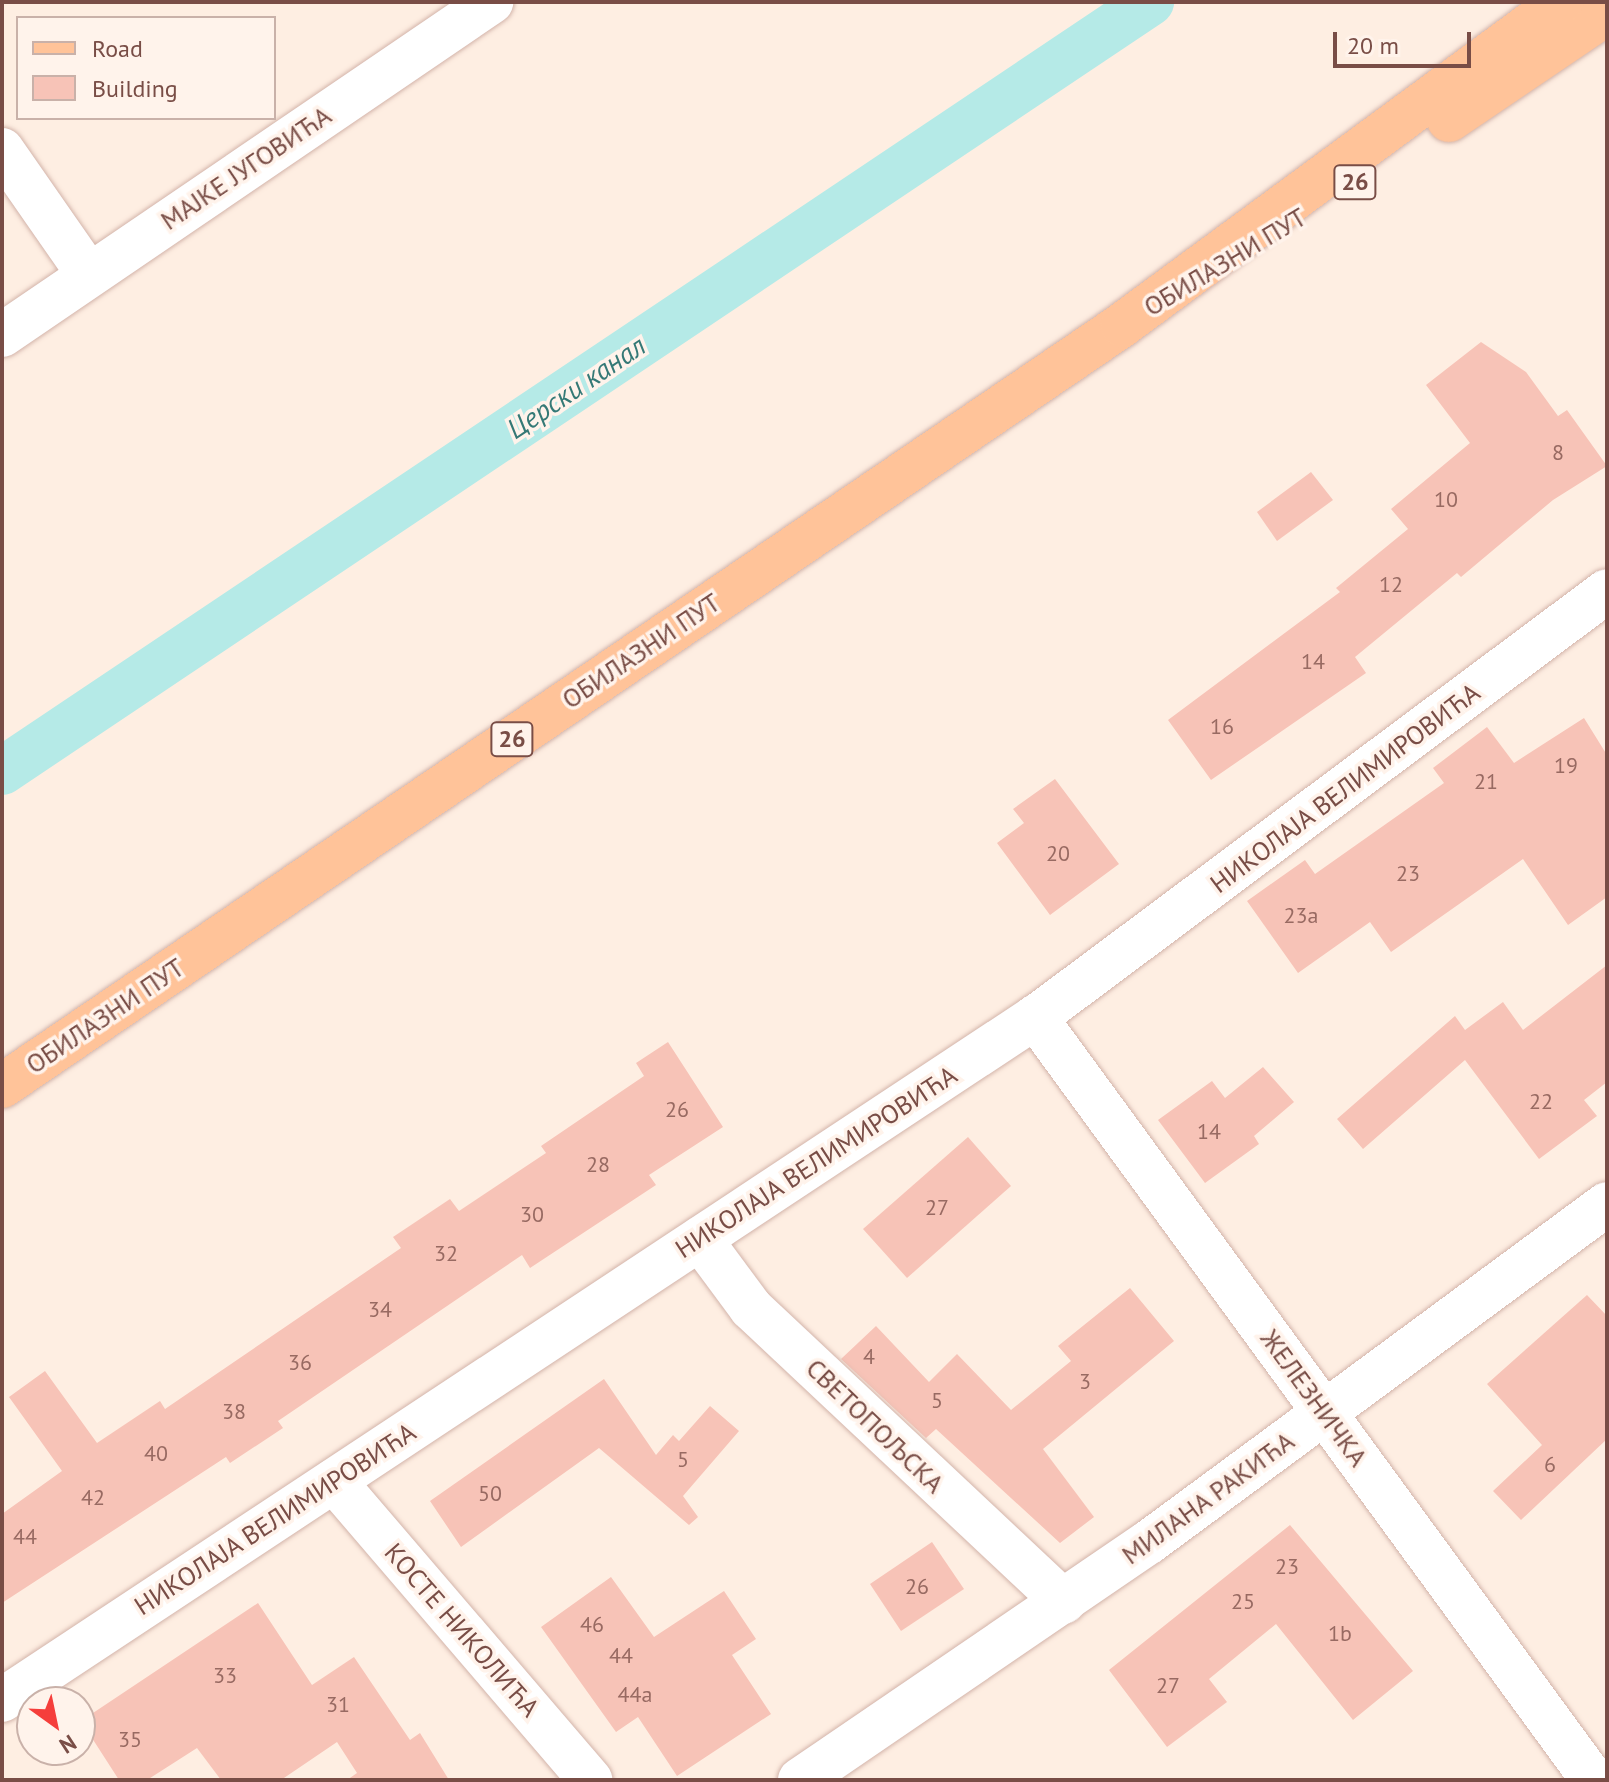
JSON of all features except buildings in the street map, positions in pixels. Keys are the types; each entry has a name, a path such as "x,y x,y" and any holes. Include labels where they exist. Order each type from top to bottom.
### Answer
{"main road":[{"name":"ОБИЛАЗНИ ПУТ","path":"2,1086 1122,325 1275,234 1589,17"}],"street":[{"name":"МАЈКЕ ЈУГОВИЋА","path":"2,335 491,2"},
{"path":"2,150 89,275"},
{"name":"НИКОЛАЈА ВЕЛИМИРОВИЋА","path":"2,1700 1035,1017 1607,591"},
{"name":"ЖЕЛЕЗНИЧКА","path":"1035,1017 1593,1780"},
{"name":"МИЛАНА РАКИЋА","path":"800,1780 1064,1602 1607,1204"},
{"name":"СВЕТОПОЉСКА","path":"700,1239 751,1308 1064,1602"},
{"name":"КОСТЕ НИКОЛИЋА","path":"334,1481 590,1780"}],"waterway":[{"name":"Церски канал","path":"2,771 1150,2"}]}
